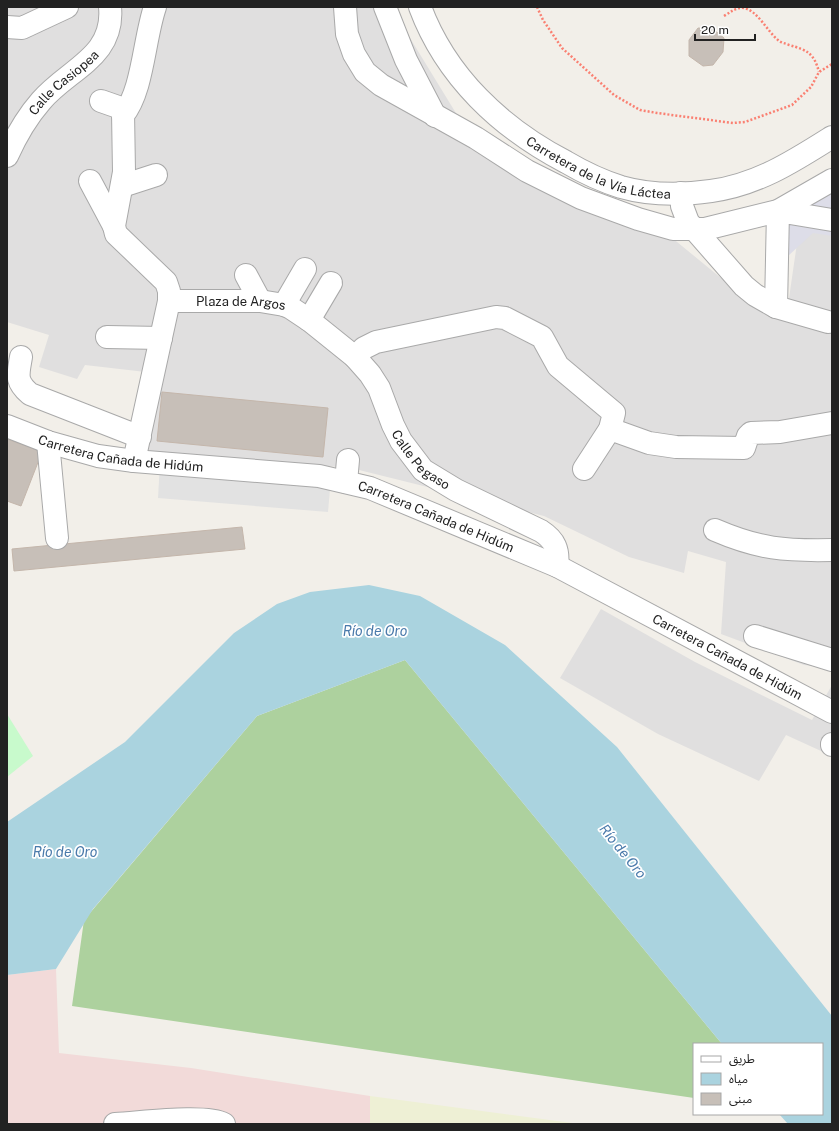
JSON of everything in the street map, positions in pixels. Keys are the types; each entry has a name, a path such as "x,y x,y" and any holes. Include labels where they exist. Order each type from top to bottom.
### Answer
{"street":[{"path":"7,27 22,28 67,7"},
{"name":"Calle Casiopea","path":"7,156 26,120 42,100 100,48 108,35 111,20 110,7"},
{"path":"123,115 128,109 136,91 149,24 155,7"},
{"path":"345,7 347,34 354,54 365,72 381,85 476,138 527,170 581,198 638,219 673,229 694,230 778,211 832,180"},
{"path":"385,7 406,60 435,116"},
{"name":"Carretera de la Vía Láctea","path":"420,7 428,28 450,64 473,94 495,116 539,148 585,172 622,187 652,192 680,193 712,191 739,185 766,176 792,163 832,137"},
{"path":"102,101 121,108 123,115 124,172 114,226"},
{"path":"476,138 495,116"},
{"path":"122,186 156,174"},
{"path":"90,181 114,226 116,234 166,282 170,291 170,301 134,461"},
{"path":"680,193 682,206 688,222 744,286 755,295 776,307 828,322"},
{"path":"778,211 832,220"},
{"path":"776,307 778,211"},
{"path":"284,305 305,269"},
{"path":"246,276 260,301"},
{"path":"309,320 331,283"},
{"name":"Plaza de Argos","path":"170,301 260,301 284,305 309,320"},
{"path":"355,357 364,348 376,342 496,317 505,318 542,337 558,366 614,412 610,429 584,469"},
{"name":"Calle Pegaso","path":"309,320 355,357 370,374 379,388 392,425 401,441 424,470 456,490 541,531 550,537 556,545 559,556 558,566"},
{"path":"107,337 161,338"},
{"path":"21,357 18,377 22,386 30,394 140,437"},
{"path":"610,429 649,443 676,447 744,448 748,436 751,433 780,432 832,422"},
{"name":"Carretera Cañada de Hidúm","path":"7,426 48,442 98,456 134,461 283,472 346,482 370,488 558,566 832,712"},
{"path":"48,442 57,538"},
{"path":"346,482 348,460"},
{"path":"715,530 742,542 770,549 800,551 832,550"},
{"path":"755,636 832,660"},
{"path":"115,1124 201,1120 220,1122 224,1124"}],"path":[{"path":"537,7 543,20 562,48 614,95 640,110 733,123 746,122 792,105 811,87 819,72 832,64"},
{"path":"724,16 736,8 744,8 753,12 768,32 780,42 809,53 816,60 819,72"}],"shaded area":[{"path":"7,7 391,7 462,123 509,154 649,219 743,296 788,305 804,195 832,174 832,668 804,665 721,634 726,562 688,551 684,573 629,557 544,516 351,468 144,451 163,374 85,365 77,379 39,367 49,335 7,322"},
{"path":"832,174 832,236 813,233 776,267 778,211"},
{"path":"160,463 331,478 328,512 158,498"},
{"path":"601,609 695,662 812,720 832,685 832,756 786,735 759,781 658,734 560,678"},
{"path":"56,969 59,1053 191,1068 370,1096 370,1124 7,1124 7,975"}],"green space":[{"path":"405,660 721,1043 693,1043 693,1098 72,1006 84,920 257,716"},
{"path":"7,714 33,756 7,777"},
{"path":"370,1096 580,1124 370,1124"}],"water":[{"name":"Río de Oro","path":"369,585 420,596 505,645 617,747 832,1016 832,1124 788,1124 780,1115 823,1115 823,1043 721,1043 405,660 257,716 93,909 56,969 7,975 7,822 125,742 234,633 277,604 310,592"}],"building":[{"path":"698,28 713,29 724,38 723,52 713,65 703,66 689,56 689,40"},
{"path":"162,392 328,408 323,457 157,441"},
{"path":"7,439 42,452 21,506 7,501"},
{"path":"242,527 245,549 14,571 12,549"}]}
